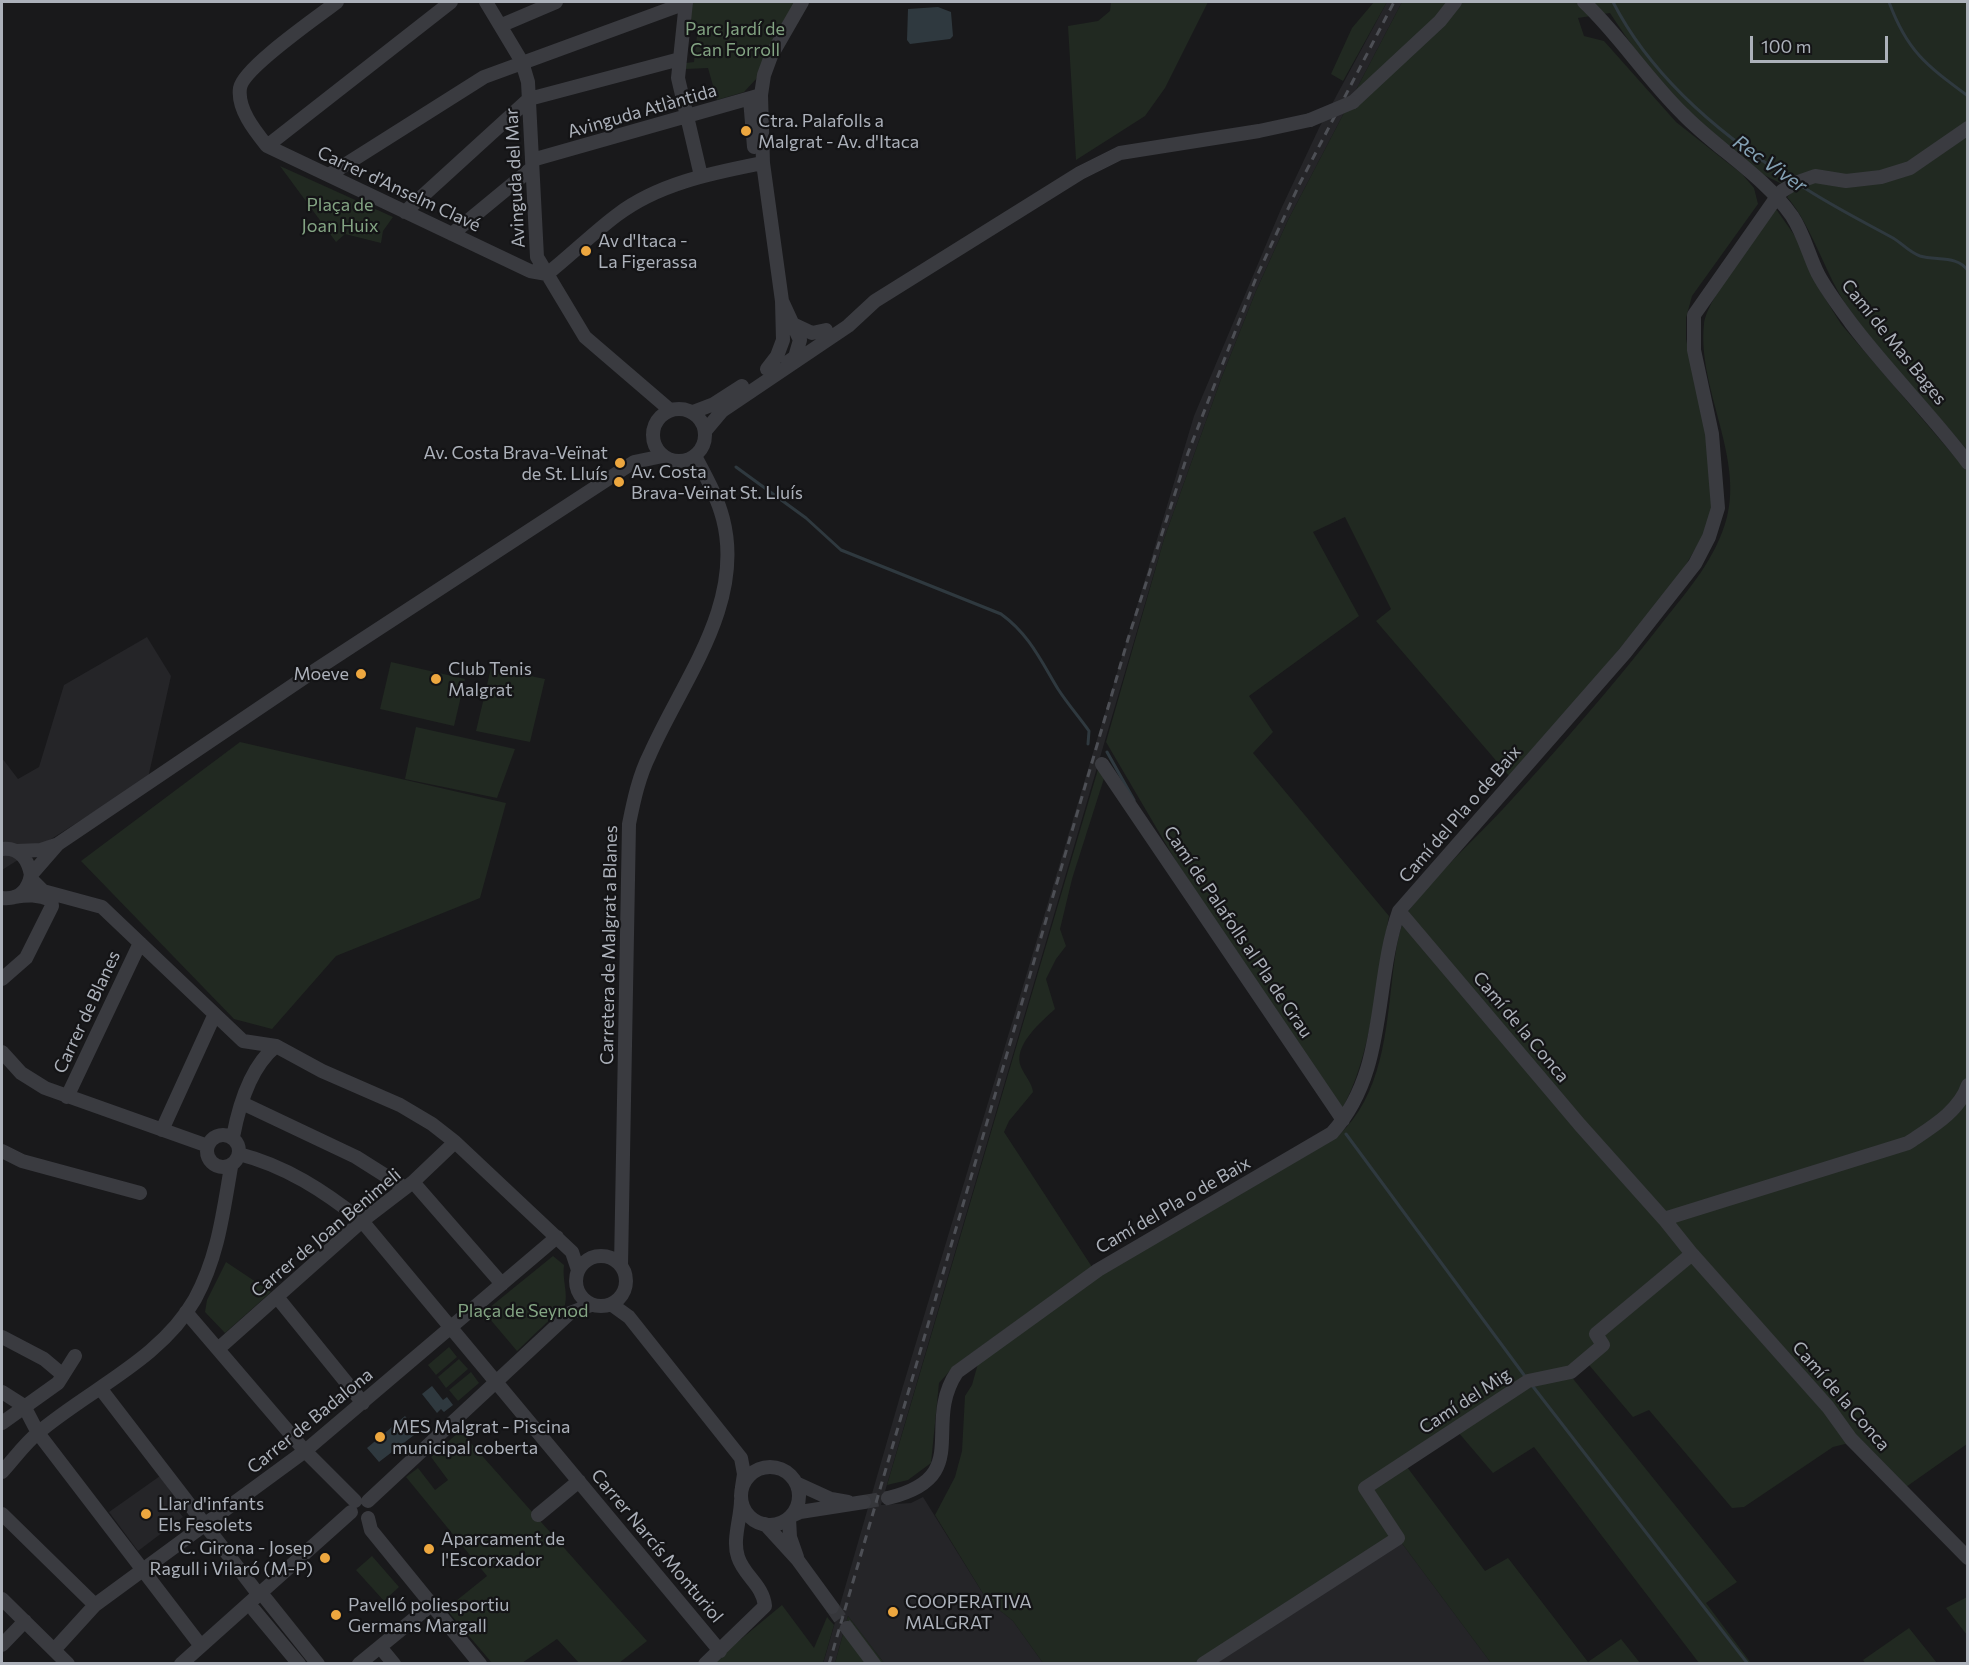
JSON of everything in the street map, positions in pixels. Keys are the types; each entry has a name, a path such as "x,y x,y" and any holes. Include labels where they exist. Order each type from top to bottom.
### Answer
{"street":[{"name":"Carrer d'Anselm Clavé","path":"338,2 250,70 240,88 246,120 267,146 530,271 547,274"},
{"path":"267,146 451,2"},
{"name":"Avinguda del Mar","path":"486,2 502,25 522,62 530,99 537,257 585,337 649,393 664,414"},
{"path":"502,25 556,2"},
{"path":"329,176 484,77 686,2 678,78 701,176"},
{"path":"766,375 783,340 782,301 759,164 756,97 767,66 802,2"},
{"path":"693,412 714,405 844,328 860,312 884,295 1080,173 1120,153 1259,131 1310,120 1353,102 1440,21 1455,2"},
{"name":"Camí de Mas Bages","path":"1584,2 1607,23 1680,112 1705,137 1779,195 1792,216 1819,275 1852,323 1968,463"},
{"path":"405,212 530,99 680,59"},
{"name":"Avinguda Atlàntida","path":"532,164 756,97"},
{"path":"1779,195 1815,177 1846,181 1881,177 1910,168 1968,128"},
{"path":"452,234 532,164"},
{"path":"547,274 618,214 673,185 701,176 759,164"},
{"name":"Camí del Pla o de Baix","path":"888,1498 917,1489 937,1469 943,1446 942,1405 948,1386 957,1372 1098,1270 1332,1133 1343,1120 1365,1078 1375,1041 1391,934 1399,911 1624,652 1695,564 1709,537 1718,508 1712,434 1694,350 1694,315 1779,195"},
{"path":"782,301 795,325 800,340 798,348"},
{"path":"706,430 722,411 798,348 844,318 860,312"},
{"path":"795,325 812,333 826,330"},
{"path":"783,340 791,348 809,346 830,333 844,328"},
{"path":"7,849 41,850 58,844 317,669 634,462 653,436 664,414 682,408 693,412 701,420 706,430 705,440 695,456 679,461 663,456 634,462"},
{"path":"653,436 656,447 663,456"},
{"name":"Carretera de Malgrat a Blanes","path":"621,1266 619,1245 629,824 635,792 650,752 712,629 725,578 726,544 723,520 715,495 695,456"},
{"name":"Camí de Palafolls al Pla de Grau","path":"1102,764 1343,1120"},
{"path":"8,898 22,893 30,877 58,844"},
{"path":"7,849 29,865 30,877 43,891 102,907 214,1016 243,1041 276,1046 322,1071 400,1105 455,1142 572,1252 578,1270 575,1281 578,1293 591,1305"},
{"path":"2,979 26,958 52,906 51,900 44,897 32,895 8,898"},
{"name":"Camí de la Conca","path":"1399,911 1580,1125 1664,1219"},
{"name":"Carrer de Blanes","path":"68,1097 140,943"},
{"path":"162,1130 214,1016"},
{"path":"259,1044 262,1061"},
{"path":"2,1472 38,1433 136,1363 186,1312 214,1255 224,1220 231,1167 239,1154 233,1137 242,1103 262,1061 276,1046"},
{"path":"2,1052 21,1073 45,1088 208,1146"},
{"path":"1692,1254 1664,1219 1908,1143 1942,1119 1965,1094 1968,1085"},
{"path":"242,1103 409,1185 502,1284"},
{"path":"231,1167 218,1167 213,1164 209,1159 208,1146 219,1135 233,1137"},
{"name":"Carrer de Joan Benimeli","path":"218,1349 362,1221 409,1185 455,1142"},
{"path":"2,1151 22,1161 140,1193"},
{"name":"Carrer Narcís Monturiol","path":"239,1154 274,1165 306,1181 362,1221 452,1326 720,1651"},
{"name":"Carrer de Badalona","path":"54,1650 95,1605 305,1451 557,1237"},
{"path":"578,1270 619,1245"},
{"path":"572,1252 614,1260 621,1266 626,1280 622,1294 611,1304"},
{"name":"Camí de la Conca","path":"1692,1254 1828,1407 1851,1439 1968,1558"},
{"name":"Camí del Mig","path":"1203,1664 1398,1538 1365,1488 1528,1381 1571,1372 1603,1346 1596,1334 1692,1254"},
{"path":"570,1313 578,1293"},
{"path":"622,1294 629,1317"},
{"path":"277,1297 363,1402"},
{"path":"181,1664 262,1597 360,1510 570,1313 591,1305 611,1304 629,1317 741,1458 744,1474 736,1554 740,1563 762,1590 765,1606 705,1664"},
{"path":"186,1312 305,1451 360,1510 371,1530 480,1664"},
{"path":"2,1337 44,1359 63,1375"},
{"path":"2,1423 58,1383 75,1356"},
{"path":"100,1388 204,1527 318,1664"},
{"path":"2,1392 24,1406 38,1433 201,1646"},
{"path":"738,1534 762,1523 778,1524 800,1512 860,1502 831,1499 796,1483 783,1469 766,1467 741,1458"},
{"path":"766,1467 755,1470 741,1493 747,1514 762,1523 797,1559 832,1607"},
{"path":"538,1515 579,1481"},
{"path":"796,1483 799,1500 790,1517 790,1537 797,1559"},
{"path":"2,1514 95,1605"},
{"path":"195,1662 254,1610 262,1597"},
{"path":"2,1599 68,1664"},
{"path":"359,1664 431,1605"},
{"path":"254,1610 299,1664"},
{"path":"2,1645 25,1621"},
{"path":"847,1628 874,1664"},
{"path":"380,1647 394,1664"}],"shaded area":[{"path":"1387,2 1402,2 1288,220 1256,291 1221,379 1164,539 881,1505 911,1503 923,1497 987,1600 1013,1621 1043,1663 884,1663 848,1616 835,1663 823,1664 903,1386 1194,416 1281,209 1319,128"},
{"path":"938,7 951,12 953,36 950,39 910,44 907,40 908,9"},
{"path":"147,637 171,676 148,778 2,870 2,758 18,779 39,767 64,685"},
{"path":"432,1386 443,1400 447,1397 453,1405 444,1412 441,1409 437,1413 422,1394"},
{"path":"405,1416 418,1432 379,1462 367,1448"},
{"name":"Llar d'infants Els Fesolets","path":"160,1476 183,1509 179,1512 183,1517 138,1551 109,1512"},
{"path":"1398,1538 1491,1663 1194,1664"}],"green space":[{"name":"Parc Jardí de Can Forroll","path":"692,2 795,2 757,78 744,92 717,100 708,68 686,69 686,63 694,62 698,27 690,26"},
{"path":"1111,2 1208,2 1165,88 1145,116 1076,160 1068,26 1098,21 1110,11"},
{"path":"1374,2 1387,2 1343,81 1331,74 1352,28"},
{"path":"1402,2 1967,2 1967,450 1849,309 1804,222 1787,197 1794,190 1749,166 1709,134 1655,76 1610,13 1578,18 1584,36 1604,41 1676,122 1742,174 1754,188 1758,204 1692,296 1686,318 1686,339 1710,452 1714,502 1703,536 1675,583 1511,778 1376,621 1391,609 1345,517 1313,532 1359,616 1249,696 1273,732 1253,753 1389,916 1367,1041 1360,1066 1341,1111 1177,863 1106,742 1164,539 1221,379 1256,291 1288,220"},
{"name":"Plaça de Joan Huix","path":"280,166 393,217 383,231 381,243 345,234 336,242"},
{"path":"1776,209 1802,246 1821,292 1841,324 1967,471 1967,1444 1906,1487 1849,1443 1833,1447 1744,1507 1732,1508 1649,1410 1633,1417 1589,1365 1570,1375 1737,1582 1706,1603 1751,1663 1699,1663 1534,1447 1493,1473 1458,1432 1404,1463 1485,1571 1508,1558 1588,1662 1621,1639 1640,1663 1491,1663 1398,1538 1194,1663 1043,1663 1013,1621 987,1600 935,1515 955,1477 962,1451 965,1396 972,1385 979,1360 1099,1274 1337,1137 1352,1120 1364,1102 1380,1060 1398,939 1410,909 1443,870 1524,786 1604,694 1691,586 1716,547 1727,517 1730,494 1729,470 1707,372 1704,324 1707,313 1724,283"},
{"path":"391,662 465,679 454,726 380,709"},
{"path":"491,668 545,679 530,742 476,731"},
{"path":"416,727 515,749 497,798 405,779"},
{"path":"240,742 506,803 480,898 336,956 272,1029 234,1019 81,861"},
{"path":"1099,766 1106,772 1072,879 1060,929 1066,946 1056,959 1046,979 1055,1009 1024,1043 1019,1059 1033,1092 1009,1121 1004,1132 1092,1267 955,1365 939,1383 931,1463 908,1480 887,1485"},
{"name":"Plaça de Seynod","path":"553,1256 564,1265 565,1305 517,1351 484,1312"},
{"path":"226,1262 271,1292 225,1333 205,1312 207,1300"},
{"path":"449,1347 457,1357 436,1375 428,1365"},
{"path":"459,1359 468,1369 446,1388 438,1377"},
{"path":"471,1372 479,1383 458,1401 449,1390"},
{"path":"460,1431 647,1641 619,1663 579,1663 557,1639 522,1663 492,1663 446,1609 487,1576 406,1477 418,1468 435,1490 448,1480 431,1457"},
{"path":"372,1556 399,1587 384,1601 356,1570"},
{"path":"1967,1597 1967,1635 1946,1608"},
{"path":"782,1605 814,1648 827,1617 834,1625 823,1663 711,1664"},
{"path":"848,1616 884,1663 835,1663"},
{"path":"1909,1628 1937,1663 1866,1664 1863,1660"}],"waterway":[{"name":"Rec Viver","path":"1613,2 1647,56 1690,103 1739,144 1792,180"},
{"path":"1889,2 1903,33 1919,56 1968,96"},
{"name":"Rec Viver","path":"1800,185 1893,238 1916,254 1953,261 1964,266 1968,271"},
{"path":"736,467 806,518 841,550 1001,614 1027,639 1089,731 1088,744"},
{"path":"1107,752 1134,800"},
{"path":"1346,1134 1527,1379"},
{"path":"1531,1384 1748,1664"}],"tunnel":[{"path":"864,1502 888,1498"},
{"path":"832,1607 847,1628"}],"railway":[{"path":"829,1664 1128,639 1188,453 1256,278 1299,185 1394,2"}],"place":[{"name":"Ctra. Palafolls a Malgrat - Av. d'Itaca","path":"746,131"},
{"name":"Av d'Itaca - La Figerassa","path":"586,251"},
{"name":"Av. Costa Brava-Veïnat de St. Lluís","path":"620,463"},
{"name":"Av. Costa Brava-Veïnat St. Lluís","path":"619,482"},
{"name":"Moeve","path":"361,674"},
{"name":"Club Tenis Malgrat","path":"436,679"},
{"name":"MES Malgrat - Piscina municipal coberta","path":"380,1437"},
{"name":"Llar d'infants Els Fesolets","path":"146,1514"},
{"name":"Aparcament de l'Escorxador","path":"429,1549"},
{"name":"C. Girona - Josep Ragull i Vilaró (M-P)","path":"325,1558"},
{"name":"COOPERATIVA MALGRAT","path":"893,1612"},
{"name":"Pavelló poliesportiu Germans Margall","path":"336,1615"}]}
